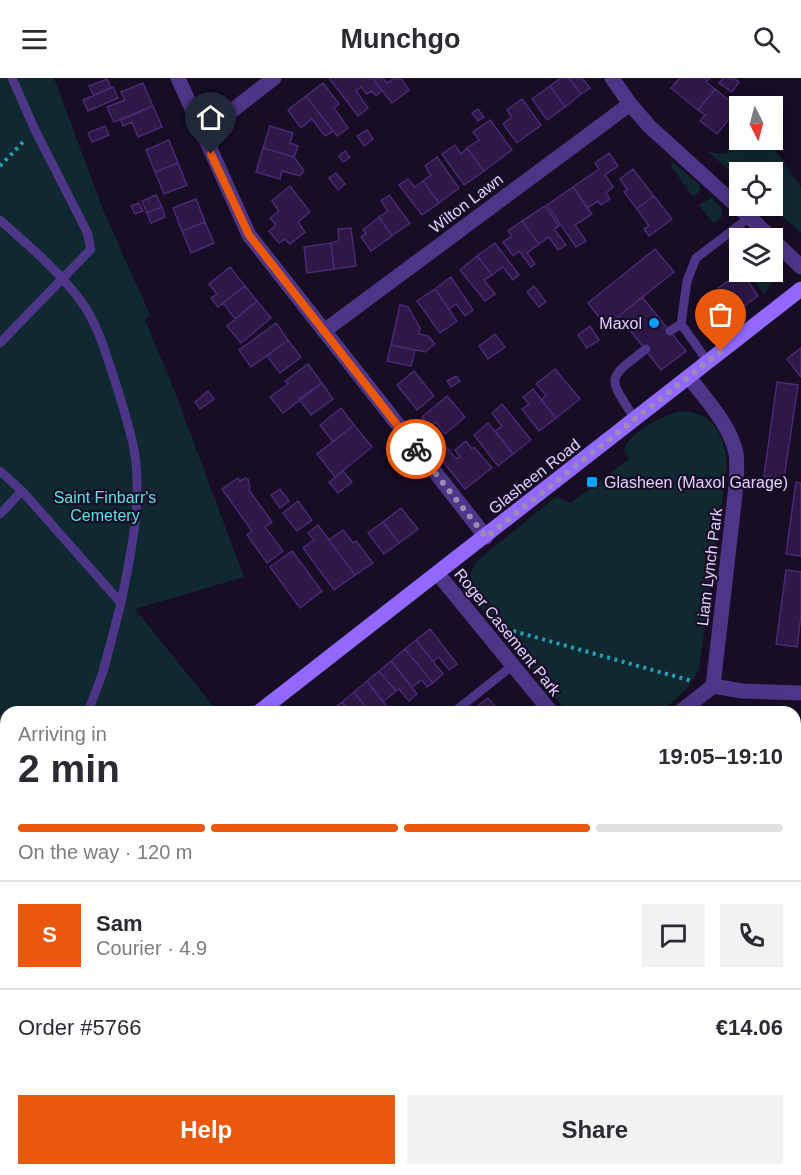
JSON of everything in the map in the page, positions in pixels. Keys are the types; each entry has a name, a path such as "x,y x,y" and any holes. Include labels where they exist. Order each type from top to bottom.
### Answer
{"main road":[{"name":"Glasheen Road","path":"267,706 801,289"}],"street":[{"path":"178,78 248,233 486,537"},
{"path":"202,134 274,78"},
{"path":"612,78 649,126 761,228"},
{"name":"Wilton Lawn","path":"324,331 630,104"},
{"path":"783,250 801,267"},
{"name":"Liam Lynch Park","path":"689,377 725,427 733,442 737,465 713,687"},
{"name":"Roger Casement Park","path":"438,574 546,706"},
{"path":"688,706 713,687 742,691 801,693"}],"lane":[{"path":"0,343 91,249 87,232 12,78"},
{"path":"708,362 681,324 687,281 696,258 750,217"},
{"path":"0,220 62,278 82,302 109,362 134,452 137,495 133,540 121,603 103,672 90,706"},
{"path":"670,332 681,324"},
{"path":"635,419 615,388 614,380 621,368 646,349"},
{"path":"0,471 22,491 121,603"},
{"path":"0,514 22,491"},
{"path":"462,706 512,666"}],"path":[{"path":"0,166 35,129"},
{"path":"474,620 713,687"}],"green space":[{"name":"Saint Finbarr's Cemetery","path":"0,78 54,78 104,212 150,315 145,320 173,387 244,577 135,609 213,706 0,706"},
{"path":"733,150 775,150 801,187 801,233 781,216 783,162 729,162 729,170 707,151 720,154"},
{"path":"674,163 700,185 700,191 693,197 670,165"},
{"path":"712,197 722,209 722,216 714,224 699,205"},
{"path":"755,282 770,282 764,294"},
{"path":"682,411 703,416 716,428 726,454 727,465 699,670 688,687 668,706 562,706 475,601 470,585 472,571 477,561 553,499 557,497 571,503 629,459 624,450 632,437 667,416"}],"building":[{"path":"329,78 372,78 382,91 376,96 372,91 367,94 361,87 356,91 368,108 358,116"},
{"path":"372,78 383,78 387,83 394,78 401,78 409,90 392,103"},
{"path":"561,78 569,78 581,94 565,107 550,86"},
{"path":"569,78 582,78 590,88 581,94"},
{"path":"680,78 710,78 706,82 715,89 698,110 671,88"},
{"path":"723,78 734,78 739,82 732,92 719,83"},
{"path":"107,79 111,88 93,95 89,86"},
{"path":"143,83 153,106 114,122 107,107 125,100 121,92"},
{"path":"323,83 339,104 334,108 348,128 337,136 306,96"},
{"path":"550,86 565,107 547,120 532,99"},
{"path":"113,87 118,98 88,111 83,100"},
{"path":"715,89 729,101 729,119 717,134 700,121 705,115 698,110"},
{"path":"306,96 333,131 325,136 312,119 301,128 288,110"},
{"path":"522,99 541,125 517,143 503,124 512,117 507,110"},
{"path":"153,106 162,127 138,137 132,122 123,126 121,120"},
{"path":"478,109 484,117 478,121 472,113"},
{"path":"490,120 512,150 484,171 467,148 479,140 473,132"},
{"path":"105,126 109,135 92,142 88,133"},
{"path":"270,126 293,133 290,143 298,146 294,157 263,148"},
{"path":"367,130 373,139 364,146 357,136"},
{"path":"169,140 178,163 155,172 146,150"},
{"path":"455,145 461,154 467,148 484,171 464,185 442,154"},
{"path":"263,148 294,157 304,171 300,176 282,171 280,179 256,172"},
{"path":"345,151 350,157 343,162 339,156"},
{"path":"609,153 618,166 605,175 613,187 606,193 610,199 601,205 598,201 587,208 573,187 599,169 595,163"},
{"path":"437,157 459,188 439,203 423,181 431,175 425,166"},
{"path":"178,163 187,185 164,194 155,172"},
{"path":"633,169 654,196 637,209 624,192 627,189 620,179"},
{"path":"336,173 345,184 338,190 329,178"},
{"path":"408,179 415,187 423,181 439,203 422,215 399,185"},
{"path":"290,186 310,212 298,222 305,232 290,244 285,239 279,243 269,231 276,225 270,218 279,211 272,201"},
{"path":"573,187 592,214 575,225 586,241 576,247 547,205"},
{"path":"156,195 162,207 147,213 142,201"},
{"path":"389,195 410,223 392,236 379,217 388,211 381,201"},
{"path":"654,196 672,219 649,236 644,229 649,226 637,209"},
{"path":"196,199 205,222 182,231 173,208"},
{"path":"139,203 143,211 135,214 131,206"},
{"path":"545,206 559,226 554,229 566,245 558,250 549,237 539,244 522,221"},
{"path":"162,207 165,217 151,223 147,213"},
{"path":"379,217 392,236 371,251 361,237 366,233 363,230"},
{"path":"522,221 539,244 527,253 535,264 531,267 519,251 513,256 503,242 512,236 508,231"},
{"path":"205,222 214,243 191,253 182,231"},
{"path":"351,228 356,266 334,269 331,243 339,241 338,229"},
{"path":"331,243 334,269 307,273 304,247"},
{"path":"495,243 519,275 513,280 503,267 492,275 477,256"},
{"path":"655,249 674,272 606,326 588,303"},
{"path":"477,256 492,275 484,280 495,294 485,301 460,270"},
{"path":"230,267 245,286 218,307 211,298 217,294 209,284"},
{"path":"451,277 473,310 465,316 456,304 449,309 435,289"},
{"path":"729,281 749,282 758,296 735,312 718,288"},
{"path":"245,286 257,301 235,319 223,303"},
{"path":"534,286 546,302 539,307 527,292"},
{"path":"435,289 457,321 440,333 417,301"},
{"path":"642,297 686,351 661,370 619,316"},
{"path":"257,301 271,318 241,343 227,326"},
{"path":"400,305 408,307 420,328 419,334 428,336 435,344 425,352 391,345"},
{"path":"276,323 288,340 251,367 239,350"},
{"path":"590,326 599,340 587,348 578,335"},
{"path":"495,334 505,347 488,359 479,346"},
{"path":"288,340 301,357 280,373 267,356"},
{"path":"391,345 415,350 411,366 387,361"},
{"path":"801,348 801,377 787,359"},
{"path":"308,364 322,383 283,413 270,397 288,384 285,381"},
{"path":"555,369 580,399 556,418 541,400 546,395 536,384"},
{"path":"414,371 434,396 417,410 397,385"},
{"path":"456,376 460,381 451,387 447,381"},
{"path":"777,382 798,385 784,479 764,476"},
{"path":"322,383 333,399 311,415 299,399"},
{"path":"533,389 556,418 539,431 522,409 529,404 523,397"},
{"path":"208,391 214,399 200,409 195,402"},
{"path":"447,396 465,417 445,434 436,422 430,427 422,417"},
{"path":"502,404 531,440 513,454 495,431 502,426 492,413"},
{"path":"341,408 354,425 333,442 320,425"},
{"path":"488,423 513,454 498,466 474,435"},
{"path":"354,425 372,447 335,477 317,454"},
{"path":"466,441 492,468 465,489 435,452 444,444 456,459 460,457 455,450"},
{"path":"343,471 352,482 338,493 329,482"},
{"path":"238,478 240,481 248,479 249,490 272,522 265,527 283,551 267,563 247,535 252,531 222,489"},
{"path":"796,482 801,483 801,556 786,554"},
{"path":"280,489 289,501 280,508 271,495"},
{"path":"298,501 312,520 297,531 283,513"},
{"path":"401,508 418,529 399,543 383,522"},
{"path":"383,522 399,543 384,554 368,533"},
{"path":"318,525 355,575 334,590 303,548 314,540 308,533"},
{"path":"343,530 353,543 356,541 373,563 355,575 329,540"},
{"path":"292,551 322,591 300,608 270,567"},
{"path":"786,570 801,572 801,615 797,647 776,644"},
{"path":"430,629 457,664 449,670 439,657 433,661 416,640"},
{"path":"416,640 443,674 433,683 405,649"},
{"path":"405,649 433,683 427,687 422,680 412,687 391,661"},
{"path":"391,661 417,694 409,701 399,689 396,691 379,671"},
{"path":"379,671 396,691 383,702 367,681"},
{"path":"367,681 387,706 365,706 354,692"},
{"path":"354,692 365,706 346,706 342,702"},
{"path":"488,698 495,706 478,706"}],"way so far":[{"path":"416,449 486,537 721,351"}],"place":[{"name":"Maxol","path":"654,323"},
{"name":"Glasheen (Maxol Garage)","path":"592,482"}],"route":[{"path":"211,154 249,235 416,449"}]}
